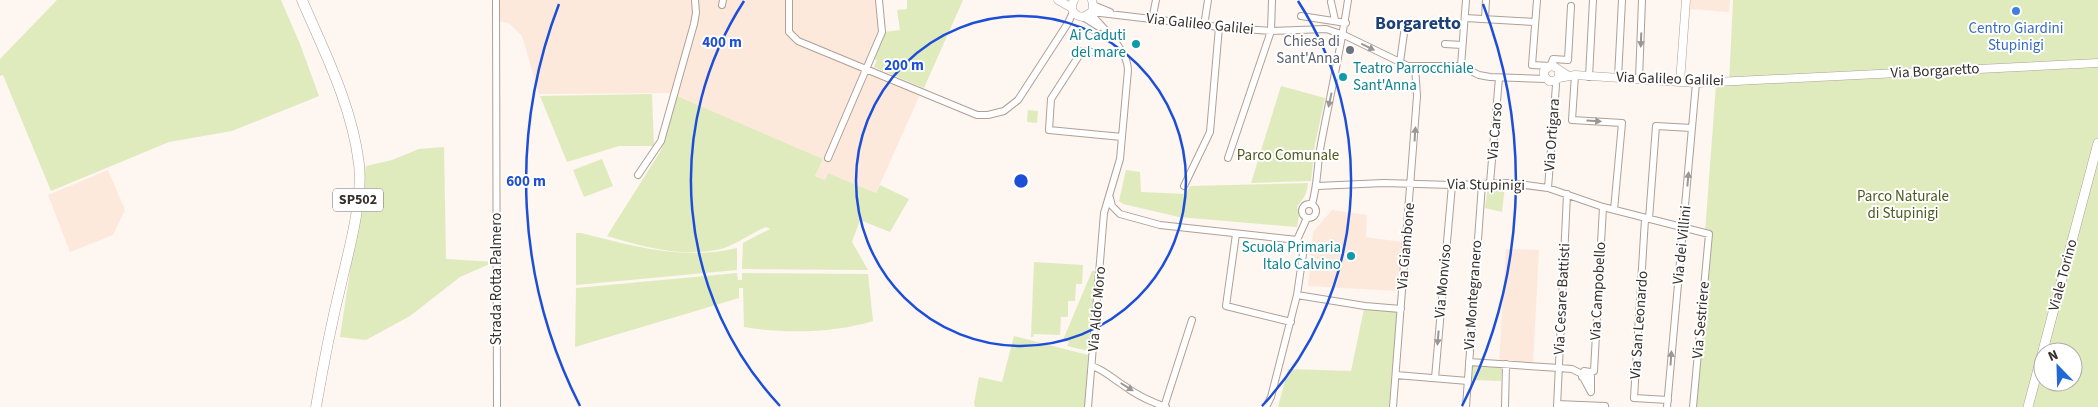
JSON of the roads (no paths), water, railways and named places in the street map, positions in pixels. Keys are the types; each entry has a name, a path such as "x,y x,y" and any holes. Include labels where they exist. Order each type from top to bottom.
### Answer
{"main road":[{"name":"SP502","path":"302,0 340,90 353,127 359,167 358,195 350,243 316,407"},
{"name":"Viale Torino","path":"2028,407 2098,143"}],"street":[{"name":"Strada Rotta Palmero","path":"496,0 497,407"},
{"path":"638,175 661,141 694,24 696,14 694,0"},
{"path":"789,0 788,26 794,38 977,115 996,114 1012,106 1018,100 1068,23 1083,9 1058,0"},
{"path":"828,158 882,32 879,0"},
{"path":"1152,20 1156,0"},
{"path":"1204,26 1208,0"},
{"path":"1228,158 1271,31 1272,0"},
{"path":"1266,407 1271,397 1297,295 1303,254 1297,240 1307,218 1313,217 1316,213 1315,206 1312,204 1317,186 1321,147 1344,35 1348,0"},
{"path":"1461,66 1466,0"},
{"path":"1485,19 1486,0"},
{"path":"1464,18 1536,22 1537,0"},
{"path":"1590,77 1593,0"},
{"path":"1618,78 1622,0"},
{"path":"1639,80 1642,0"},
{"path":"1680,82 1686,0"},
{"path":"1332,2 1335,20"},
{"path":"1553,72 1553,59 1568,60 1571,6"},
{"name":"Via Galileo Galilei","path":"1083,9 1113,14"},
{"name":"Via Galileo Galilei","path":"1083,9 1204,26 1271,31 1326,30 1344,35 1408,66 1461,66 1479,75 1499,78 1553,72"},
{"name":"Via Aldo Moro","path":"1083,9 1103,29"},
{"name":"Via Aldo Moro","path":"1083,9 1124,53 1128,62 1120,159 1104,213 1092,366 1106,372 1144,398 1165,407"},
{"path":"1098,22 1099,17 1104,14"},
{"path":"1301,16 1346,23"},
{"name":"Via Galileo Galilei","path":"1536,22 1532,65 1553,72 1590,77 1696,83 1773,80"},
{"path":"1400,62 1405,26"},
{"path":"1184,186 1210,132 1219,27"},
{"path":"1445,44 1462,45"},
{"path":"1102,53 1082,51 1051,99 1049,130 1122,137"},
{"name":"Via Borgaretto","path":"1773,80 2098,63"},
{"name":"Via Giambone","path":"1393,407 1412,182 1417,96 1415,66"},
{"name":"Via Ortigara","path":"1548,188 1556,85 1553,72"},
{"path":"1571,75 1572,120 1622,123 1614,210"},
{"name":"Via Carso","path":"1490,183 1499,78"},
{"name":"Via dei Villini","path":"1668,404 1696,83"},
{"path":"1647,219 1656,126 1692,128"},
{"name":"Via Stupinigi","path":"1317,186 1412,182 1452,185 1510,183 1548,188 1603,207 1709,234"},
{"name":"Via Montegranero","path":"1466,407 1482,184"},
{"name":"Via Monviso","path":"1435,378 1452,185"},
{"name":"Via Cesare Battisti","path":"1567,194 1557,405 1605,406"},
{"path":"1110,195 1110,202 1115,211 1120,214 1160,225 1297,240"},
{"name":"Via Campobello","path":"1469,362 1572,369 1586,374 1594,371 1603,207"},
{"name":"Via Aldo Moro","path":"1104,228 1109,217 1115,211"},
{"name":"Via San Leonardo","path":"1647,219 1634,398 1668,404"},
{"path":"1236,234 1226,306 1291,322"},
{"name":"Via Sestriere","path":"1693,407 1709,234"},
{"name":"Via Giambone","path":"1297,295 1365,306 1401,309"},
{"path":"1165,407 1192,320"},
{"path":"1505,407 1506,364"},
{"path":"1088,407 1092,366"},
{"path":"1396,375 1468,380"}],"place":[{"name":"Centro Giardini Stupinigi","path":"2016,11"},
{"name":"Ai Caduti del mare","path":"1136,44"},
{"name":"Chiesa di Sant'Anna","path":"1350,50"},
{"name":"Teatro Parrocchiale Sant'Anna","path":"1343,77"},
{"name":"Scuola Primaria Italo Calvino","path":"1351,256"}],"district":[{"name":"Borgaretto","path":"1418,23"}],"park label":[{"name":"Parco Comunale","path":"1288,155"},
{"name":"Parco Naturale di Stupinigi","path":"1903,204"}]}
